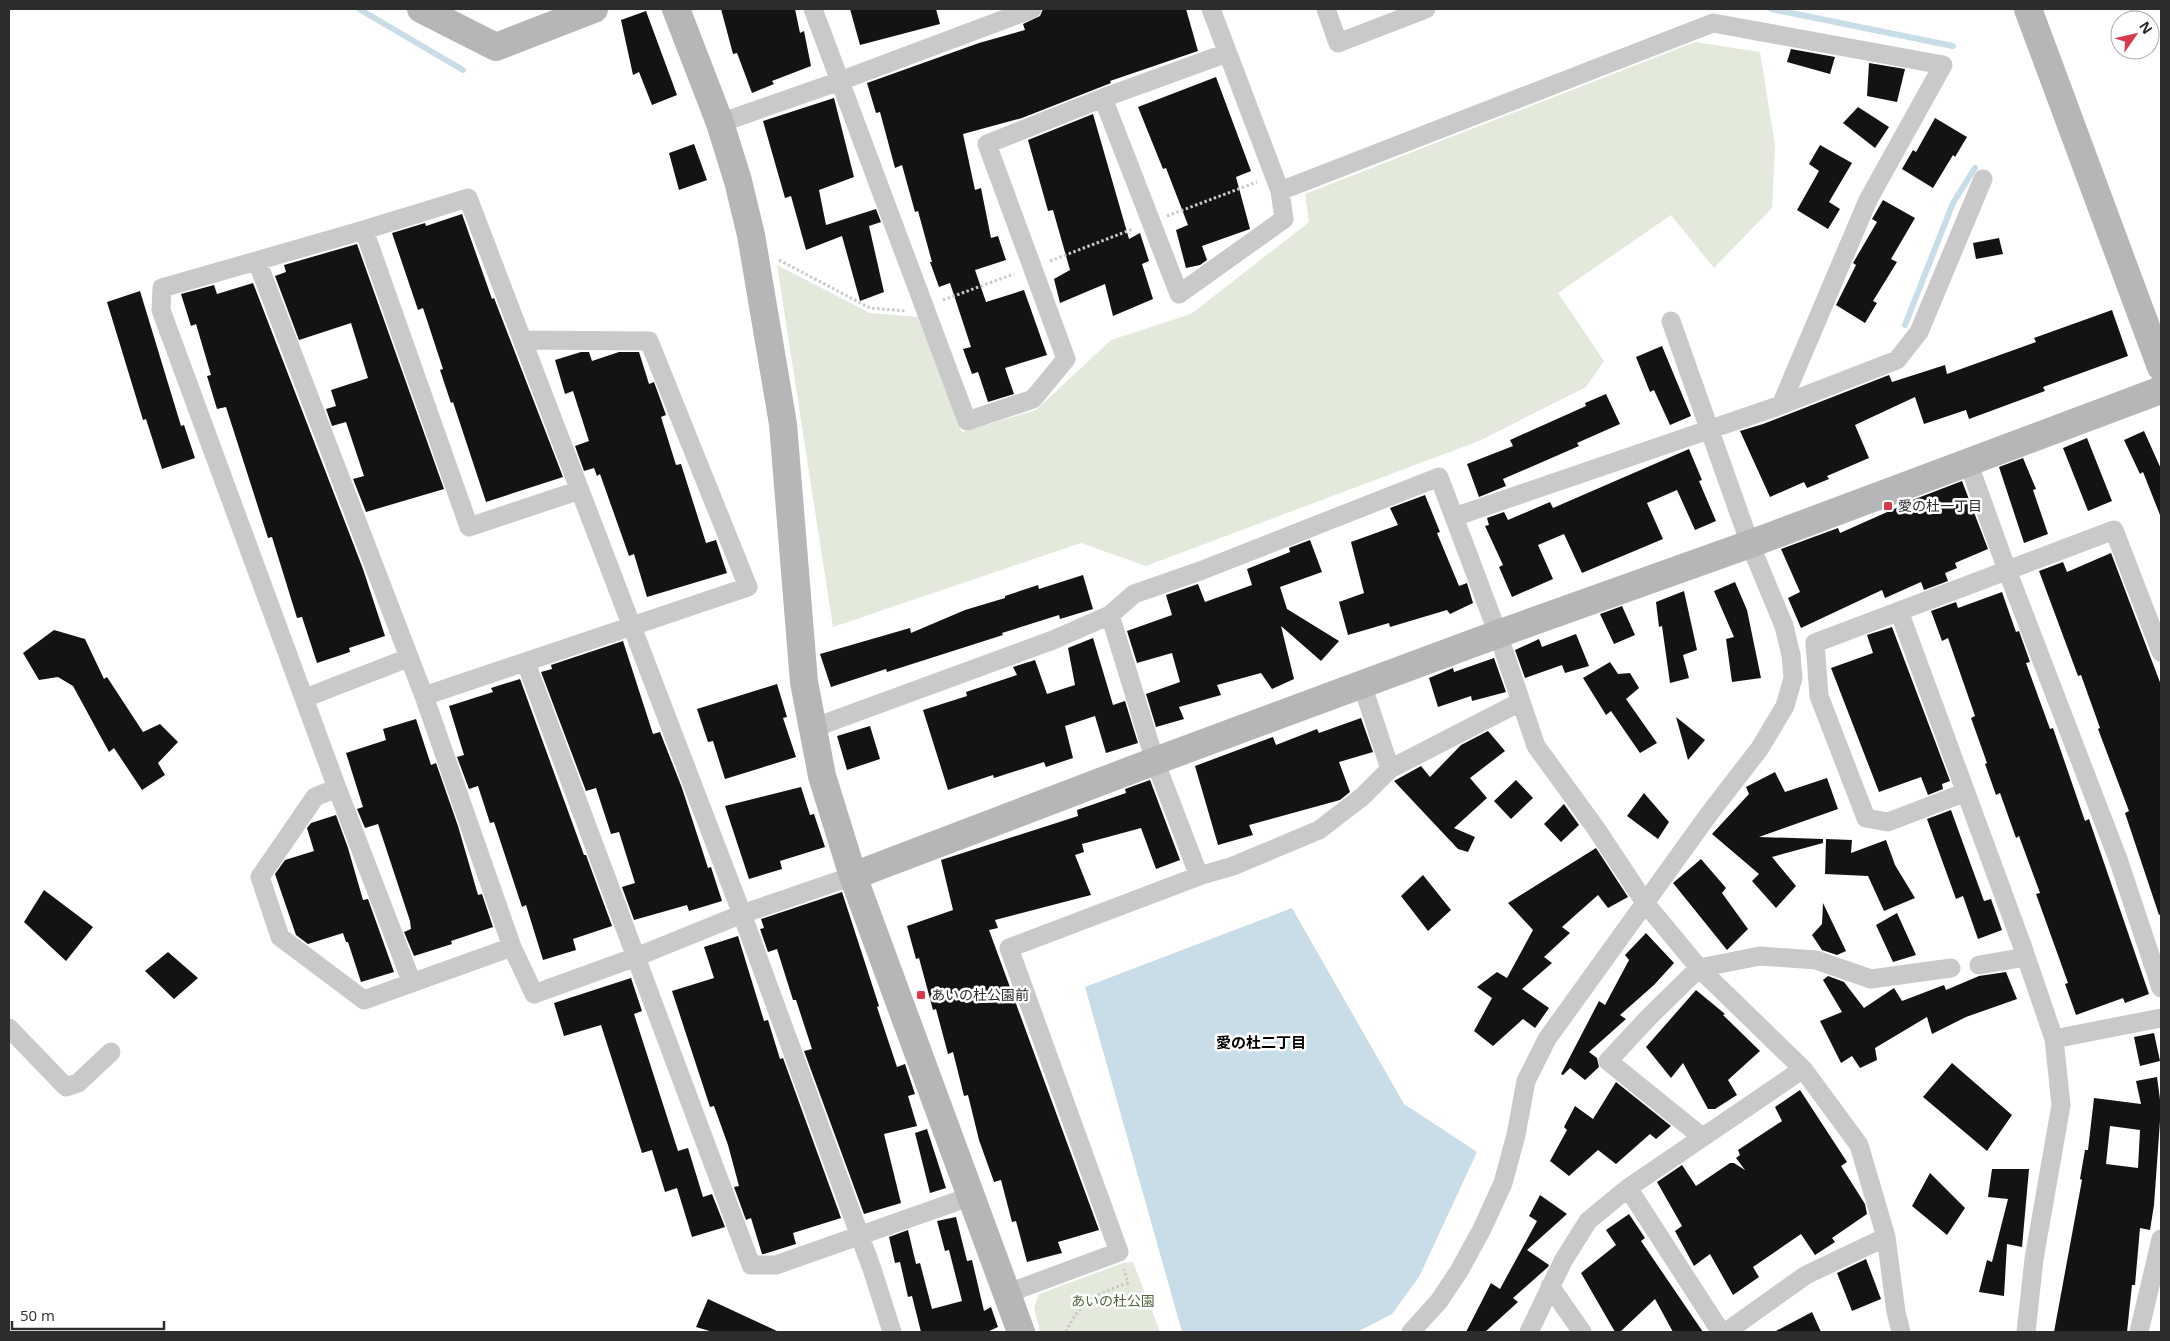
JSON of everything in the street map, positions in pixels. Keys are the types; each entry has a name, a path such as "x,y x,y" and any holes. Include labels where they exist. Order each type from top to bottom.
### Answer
{"street":[{"path":"421,9 496,46 594,9"},
{"path":"676,9 720,122 738,181 753,246 782,424 804,682 822,776 853,876 1021,1332"},
{"path":"813,9 967,420 1033,399 1066,359 987,144 1103,98 1227,53"},
{"path":"720,122 840,81 1032,9"},
{"path":"1103,98 1179,294 1284,219 1277,183 1211,9"},
{"path":"1326,9 1338,43 1426,9"},
{"path":"2028,9 2161,367"},
{"path":"1277,183 1713,23 1943,65 1868,200 1781,405"},
{"path":"1454,517 1781,405 1897,360 1919,332 1983,179"},
{"path":"412,983 337,788 161,310 162,288 468,198 742,914 892,1332"},
{"path":"364,230 469,527 580,490"},
{"path":"257,261 424,696 512,947 534,994 636,957 742,914 853,876 1362,684 1750,544 2161,390"},
{"path":"1411,1332 1444,1293 1459,1271 1482,1229 1502,1183 1516,1135 1526,1081 1546,1039 1646,904 1709,814 1760,748 1784,706 1793,678 1791,655 1784,626 1750,544 1671,321"},
{"path":"424,696 748,587 649,341 523,340"},
{"path":"1968,462 2007,570 2118,859 2161,988"},
{"path":"813,728 1053,640 1110,615 1134,594 1200,571 1439,477 1498,634 1536,746 1595,827 1646,904 1699,968 1803,1069 1859,1145 1886,1237 1896,1312 1901,1332"},
{"path":"1966,792 1888,822 1866,818 1819,696 1815,643 2114,530 2161,652"},
{"path":"1899,611 2026,957 2054,1039 2061,1104 2034,1259 2026,1332"},
{"path":"1110,615 1155,761 1199,876"},
{"path":"305,698 408,658"},
{"path":"526,663 751,1265 776,1265 972,1196"},
{"path":"1362,684 1390,770"},
{"path":"1008,1293 1119,1252 1009,948 1199,876 1232,866 1319,830 1362,798 1390,770 1520,702"},
{"path":"337,788 315,798 260,877 280,938 364,1000 512,947"},
{"path":"1702,1137 1608,1061 1699,968 1760,956 1816,960 1871,979 1951,968"},
{"path":"1979,965 2026,957"},
{"path":"2054,1039 2161,1018"},
{"path":"9,1028 66,1088 78,1083 111,1052"},
{"path":"1529,1332 1550,1286 1588,1220 1628,1188 1803,1069"},
{"path":"1628,1188 1721,1332"},
{"path":"1726,1332 1806,1275 1886,1237"},
{"path":"2139,1332 2161,1239"},
{"path":"1550,1286 1582,1332"}],"path":[{"path":"753,246 870,308 913,312 1151,222 1277,183"},
{"path":"1066,1332 1088,1300 1106,1290 1128,1283 1122,1263"}],"green space":[{"path":"1695,42 1760,52 1775,145 1772,208 1714,268 1671,215 1558,293 1604,361 1586,387 1479,441 1146,566 1081,543 833,627 777,265 870,313 918,317 962,432 1036,410 1111,340 1191,314 1309,222 1305,194"},
{"name":"あいの杜公園","path":"1133,1262 1160,1332 1040,1332 1034,1308 1039,1294 1123,1263"}],"water":[{"path":"1292,908 1404,1104 1477,1152 1419,1277 1392,1314 1357,1332 1182,1332 1085,987"}],"building":[{"path":"721,9 795,9 800,33 804,31 811,66 772,81 774,84 752,93 737,53 733,54"},
{"path":"850,9 936,9 940,24 860,45"},
{"path":"1043,9 1186,9 1198,51 1110,81 1111,83 1022,118 963,134 975,190 981,188 991,238 998,236 1006,260 975,270 986,302 1024,290 1047,355 1005,368 1014,394 988,402 978,372 972,374 963,349 971,347 950,283 939,287 930,262 932,262 918,211 915,212 902,165 895,168 880,112 876,113 867,83 979,43 1025,30 1023,24 1040,16"},
{"path":"646,11 677,95 652,105 639,72 633,75 621,20"},
{"path":"1791,49 1835,57 1830,74 1787,62"},
{"path":"1869,63 1905,69 1897,102 1867,96"},
{"path":"1216,77 1251,171 1236,177 1250,229 1202,246 1207,260 1200,265 1186,268 1176,230 1188,225 1166,168 1163,169 1138,107"},
{"path":"834,98 854,177 819,190 826,225 876,209 881,222 869,226 884,292 860,301 842,236 806,250 791,196 785,198 763,121"},
{"path":"1858,107 1889,127 1875,148 1843,123"},
{"path":"1093,114 1129,239 1140,233 1149,261 1142,264 1153,299 1113,316 1105,284 1060,303 1054,279 1070,270 1053,210 1048,211 1028,140"},
{"path":"1935,118 1967,137 1955,157 1953,155 1933,188 1902,169 1913,150 1916,152"},
{"path":"694,144 707,180 679,190 669,153"},
{"path":"1820,145 1852,163 1829,202 1840,209 1828,229 1797,210 1819,171 1809,164"},
{"path":"1883,200 1915,218 1891,259 1897,262 1873,301 1877,303 1865,323 1836,305 1856,265 1853,263 1877,222 1872,219"},
{"path":"462,214 492,299 494,298 563,477 486,502 453,402 451,403 440,370 443,369 423,308 418,310 392,233 425,223 426,226"},
{"path":"1999,238 2003,254 1976,259 1973,243"},
{"path":"357,244 444,489 366,512 353,479 364,476 346,422 332,426 326,409 336,406 331,390 368,378 351,323 299,340 275,276 286,272 284,265"},
{"path":"253,283 363,569 385,636 349,648 350,652 317,663 302,617 297,618 272,537 268,538 226,407 217,409 207,376 211,375 196,324 191,326 181,294 214,285 217,294"},
{"path":"140,291 181,426 184,425 195,458 162,469 146,419 143,420 107,302"},
{"path":"2112,310 2128,356 2043,387 2045,391 1969,419 1966,410 1924,424 1915,397 1855,425 1869,458 1827,476 1829,479 1807,488 1804,482 1770,497 1740,431 1763,424 1889,375 1892,382 1945,365 1947,374 2036,342 2034,338"},
{"path":"1662,346 1691,416 1670,425 1654,390 1650,392 1636,357"},
{"path":"581,352 589,352 592,361 619,352 639,352 649,384 654,382 666,415 661,417 676,465 681,464 706,543 716,540 727,573 647,597 634,554 629,556 600,474 597,476 594,468 584,471 575,446 589,441 573,391 565,394 555,360"},
{"path":"1606,394 1620,424 1577,443 1579,446 1503,479 1506,486 1479,497 1467,464 1513,446 1510,440 1586,406 1585,403"},
{"path":"2144,431 2161,469 2160,515 2143,472 2140,474 2124,440"},
{"path":"2087,438 2112,501 2088,511 2063,448"},
{"path":"1689,449 1702,480 1699,481 1716,521 1695,530 1677,490 1647,503 1663,539 1582,573 1564,534 1538,545 1553,579 1512,597 1499,567 1503,565 1485,526 1489,525 1487,518 1504,512 1508,520 1550,502 1553,508"},
{"path":"2023,458 2036,489 2033,490 2048,534 2024,543 1999,467"},
{"path":"1962,481 1988,549 1955,563 1957,568 1945,573 1948,581 1924,590 1921,582 1885,598 1882,590 1801,628 1788,598 1800,592 1781,549 1838,528 1840,533 1902,504"},
{"path":"1425,495 1440,532 1437,533 1459,586 1467,583 1473,603 1450,614 1447,610 1390,627 1389,623 1348,635 1339,602 1364,593 1351,542 1398,525 1390,508"},
{"path":"1310,540 1322,572 1280,587 1287,609 1339,641 1321,661 1281,626 1294,679 1272,689 1261,673 1217,685 1221,695 1179,707 1184,719 1156,727 1146,694 1180,682 1172,653 1137,663 1127,631 1172,615 1166,595 1198,584 1205,602 1252,585 1247,569 1290,552 1289,548"},
{"path":"2111,553 2161,685 2161,914 2159,915 2125,813 2129,811 2098,729 2100,728 2081,675 2078,676 2039,571 2063,562 2067,572"},
{"path":"1083,575 1093,609 1060,619 1059,615 887,672 886,669 831,687 820,654 910,628 911,633 965,610 1005,598 1005,596 1038,585 1039,589"},
{"path":"1735,582 1747,610 1761,678 1732,682 1726,639 1734,637 1714,591"},
{"path":"1684,591 1697,650 1683,655 1689,678 1670,683 1662,626 1659,627 1656,602"},
{"path":"2002,592 2016,632 2019,631 2030,662 2026,663 2050,729 2053,728 2085,821 2089,819 2149,994 2125,1003 2123,998 2076,1015 2065,984 2068,983 2036,894 2040,893 2019,836 2016,838 2000,793 1996,795 1971,718 1975,716 1948,638 1942,641 1931,611 1956,602 1958,608"},
{"path":"1622,606 1635,635 1614,644 1600,614"},
{"path":"1892,627 1950,781 1942,784 1943,789 1928,795 1921,777 1879,792 1831,668 1873,653 1867,635"},
{"path":"54,630 85,639 104,679 107,677 143,732 160,724 178,742 158,763 165,775 142,790 114,748 109,752 73,686 58,677 39,680 23,653"},
{"path":"1576,634 1589,666 1565,673 1562,665 1525,678 1515,650 1539,639 1542,647"},
{"path":"1093,638 1113,705 1125,701 1138,743 1106,753 1095,716 1065,726 1073,758 1046,767 1044,762 994,778 993,775 948,790 923,710 967,696 966,692 1017,675 1013,667 1035,660 1047,694 1075,685 1068,648"},
{"path":"623,641 653,734 660,732 682,788 708,868 711,867 722,901 689,911 687,905 634,920 622,887 635,883 619,832 611,834 596,788 586,791 541,672 552,669 551,665"},
{"path":"1494,658 1506,692 1472,701 1471,696 1438,707 1429,678 1453,668 1454,672"},
{"path":"1610,662 1618,674 1630,673 1639,688 1626,699 1657,743 1640,753 1611,711 1606,715 1583,678"},
{"path":"520,679 612,926 573,939 576,950 543,960 526,905 522,907 494,822 490,823 478,786 469,789 457,757 464,755 449,706 493,692 491,688"},
{"path":"777,684 787,717 783,718 796,757 725,779 713,741 708,742 697,709"},
{"path":"1676,717 1705,740 1688,760"},
{"path":"1361,718 1373,752 1339,762 1350,792 1340,800 1249,825 1253,835 1218,845 1195,766 1273,737 1276,745 1317,729 1319,733"},
{"path":"416,719 431,765 436,763 458,826 478,895 482,894 493,927 451,941 452,944 414,956 404,932 411,929 410,921 378,824 365,828 357,809 363,807 346,753 386,740 383,729"},
{"path":"870,726 880,759 847,770 837,736"},
{"path":"1488,731 1505,751 1470,778 1487,798 1454,828 1475,837 1468,852 1458,849 1394,781 1421,766 1430,777 1461,745"},
{"path":"1775,772 1785,792 1827,778 1838,809 1759,837 1823,839 1823,843 1772,857 1796,886 1776,908 1752,881 1759,874 1712,834 1749,794 1746,787"},
{"path":"1150,780 1180,860 1156,869 1141,828 1082,844 1084,852 1075,855 1091,895 995,920 998,928 989,930 1099,1230 1058,1242 1062,1253 1027,1262 1016,1221 1012,1222 1001,1180 994,1182 979,1140 968,1095 964,1096 953,1052 948,1054 936,1009 933,1010 919,958 916,959 907,926 953,910 941,860 1078,816 1077,810 1126,793 1125,789"},
{"path":"1516,780 1533,798 1511,819 1494,801"},
{"path":"801,787 810,815 814,814 825,847 780,861 782,869 749,879 725,806"},
{"path":"1644,793 1669,822 1658,839 1627,816"},
{"path":"1564,804 1579,825 1561,842 1544,824"},
{"path":"1951,810 1984,901 1991,899 2002,930 1978,939 1963,896 1956,899 1927,819"},
{"path":"336,815 363,900 368,899 394,972 361,982 348,942 346,942 343,933 308,944 296,935 275,874 285,860 314,851 307,828 311,823"},
{"path":"1826,839 1852,840 1851,853 1886,840 1895,865 1915,898 1884,911 1868,876 1825,874"},
{"path":"1596,848 1628,897 1608,908 1598,895 1562,927 1570,933 1544,957 1552,963 1522,989 1549,1008 1535,1028 1523,1019 1493,1046 1474,1031 1492,998 1477,987 1497,972 1507,978 1533,930 1508,903"},
{"path":"1701,859 1726,888 1722,893 1748,929 1727,950 1673,883"},
{"path":"1423,875 1451,910 1428,931 1401,896"},
{"path":"44,890 93,927 66,961 24,922"},
{"path":"842,892 897,1067 905,1064 915,1094 908,1096 917,1126 884,1134 901,1203 864,1214 804,1051 812,1049 796,1000 793,1000 777,949 768,952 760,929 764,928 761,919"},
{"path":"1823,903 1846,951 1837,955 1822,950 1812,935 1822,924"},
{"path":"1897,913 1916,955 1893,962 1876,925"},
{"path":"1646,933 1674,963 1654,985 1620,1015 1626,1019 1589,1052 1597,1058 1599,1067 1585,1080 1570,1068 1563,1075 1561,1074 1599,1001 1605,1005 1629,960 1625,955"},
{"path":"738,936 764,1021 768,1020 780,1059 783,1058 841,1218 793,1233 796,1244 764,1254 762,1254 751,1218 746,1220 734,1187 739,1186 728,1145 714,1106 710,1107 672,991 714,978 704,947"},
{"path":"168,952 198,978 174,999 145,971"},
{"path":"2006,972 2017,999 1966,1017 1932,1034 1927,1017 1875,1048 1877,1060 1860,1068 1852,1056 1841,1063 1820,1021 1842,1012 1823,980 1828,976 1844,982 1864,1008 1894,988 1902,1001 1944,985 1946,990 1979,976"},
{"path":"631,978 642,1011 634,1014 678,1151 688,1148 703,1197 712,1194 725,1227 692,1237 677,1188 665,1192 652,1150 642,1153 601,1025 564,1036 554,1003"},
{"path":"1696,990 1725,1014 1723,1015 1760,1051 1728,1080 1737,1095 1715,1109 1708,1109 1683,1063 1671,1078 1646,1047"},
{"path":"2154,1033 2160,1061 2140,1066 2134,1037"},
{"path":"1952,1063 2012,1115 1987,1151 1923,1097"},
{"path":"2157,1077 2161,1107 2154,1205 2150,1230 2140,1228 2135,1285 2132,1285 2127,1332 2054,1332 2082,1180 2080,1179 2085,1150 2088,1150 2094,1098 2141,1104 2136,1081","holes":["2110,1126 2140,1130 2138,1168 2106,1164"]},
{"path":"1616,1082 1671,1126 1656,1139 1650,1134 1616,1164 1598,1150 1569,1176 1550,1161 1567,1130 1564,1127 1575,1106 1593,1119"},
{"path":"1800,1090 1847,1162 1841,1166 1865,1204 1867,1214 1832,1238 1835,1242 1815,1255 1801,1234 1753,1267 1759,1277 1733,1295 1710,1254 1694,1266 1675,1231 1682,1226 1657,1182 1682,1165 1696,1186 1730,1163 1734,1163 1745,1170 1736,1158 1740,1155 1738,1150 1782,1121 1775,1107"},
{"path":"927,1129 946,1188 930,1193 915,1133"},
{"path":"1992,1169 2029,1169 2022,1247 2007,1244 2004,1296 1979,1292 1987,1260 1992,1262 2008,1199 1988,1197"},
{"path":"1930,1173 1965,1208 1947,1235 1912,1206"},
{"path":"1540,1195 1567,1214 1527,1250 1549,1265 1548,1267 1513,1298 1518,1302 1485,1332 1466,1332 1491,1283 1500,1289 1537,1221 1529,1216"},
{"path":"1629,1214 1645,1238 1641,1241 1703,1332 1673,1332 1655,1299 1620,1332 1615,1332 1581,1273 1616,1245 1606,1230"},
{"path":"956,1217 967,1261 972,1260 984,1311 991,1307 998,1327 987,1332 921,1332 912,1296 908,1297 900,1262 895,1263 889,1237 908,1230 916,1264 920,1263 932,1309 962,1301 949,1250 945,1251 937,1221"},
{"path":"1866,1259 1881,1299 1852,1311 1837,1273"},
{"path":"708,1299 779,1332 713,1332 696,1327"},
{"path":"1812,1312 1821,1332 1774,1332"}],"waterway":[{"path":"359,9 463,70"},
{"path":"1771,9 1953,46"},
{"path":"1905,325 1953,203 1975,168"}],"place":[{"name":"愛の杜一丁目","path":"1888,506"},
{"name":"あいの杜公園前","path":"921,995"}],"district":[{"name":"愛の杜二丁目","path":"1261,1043"}]}
